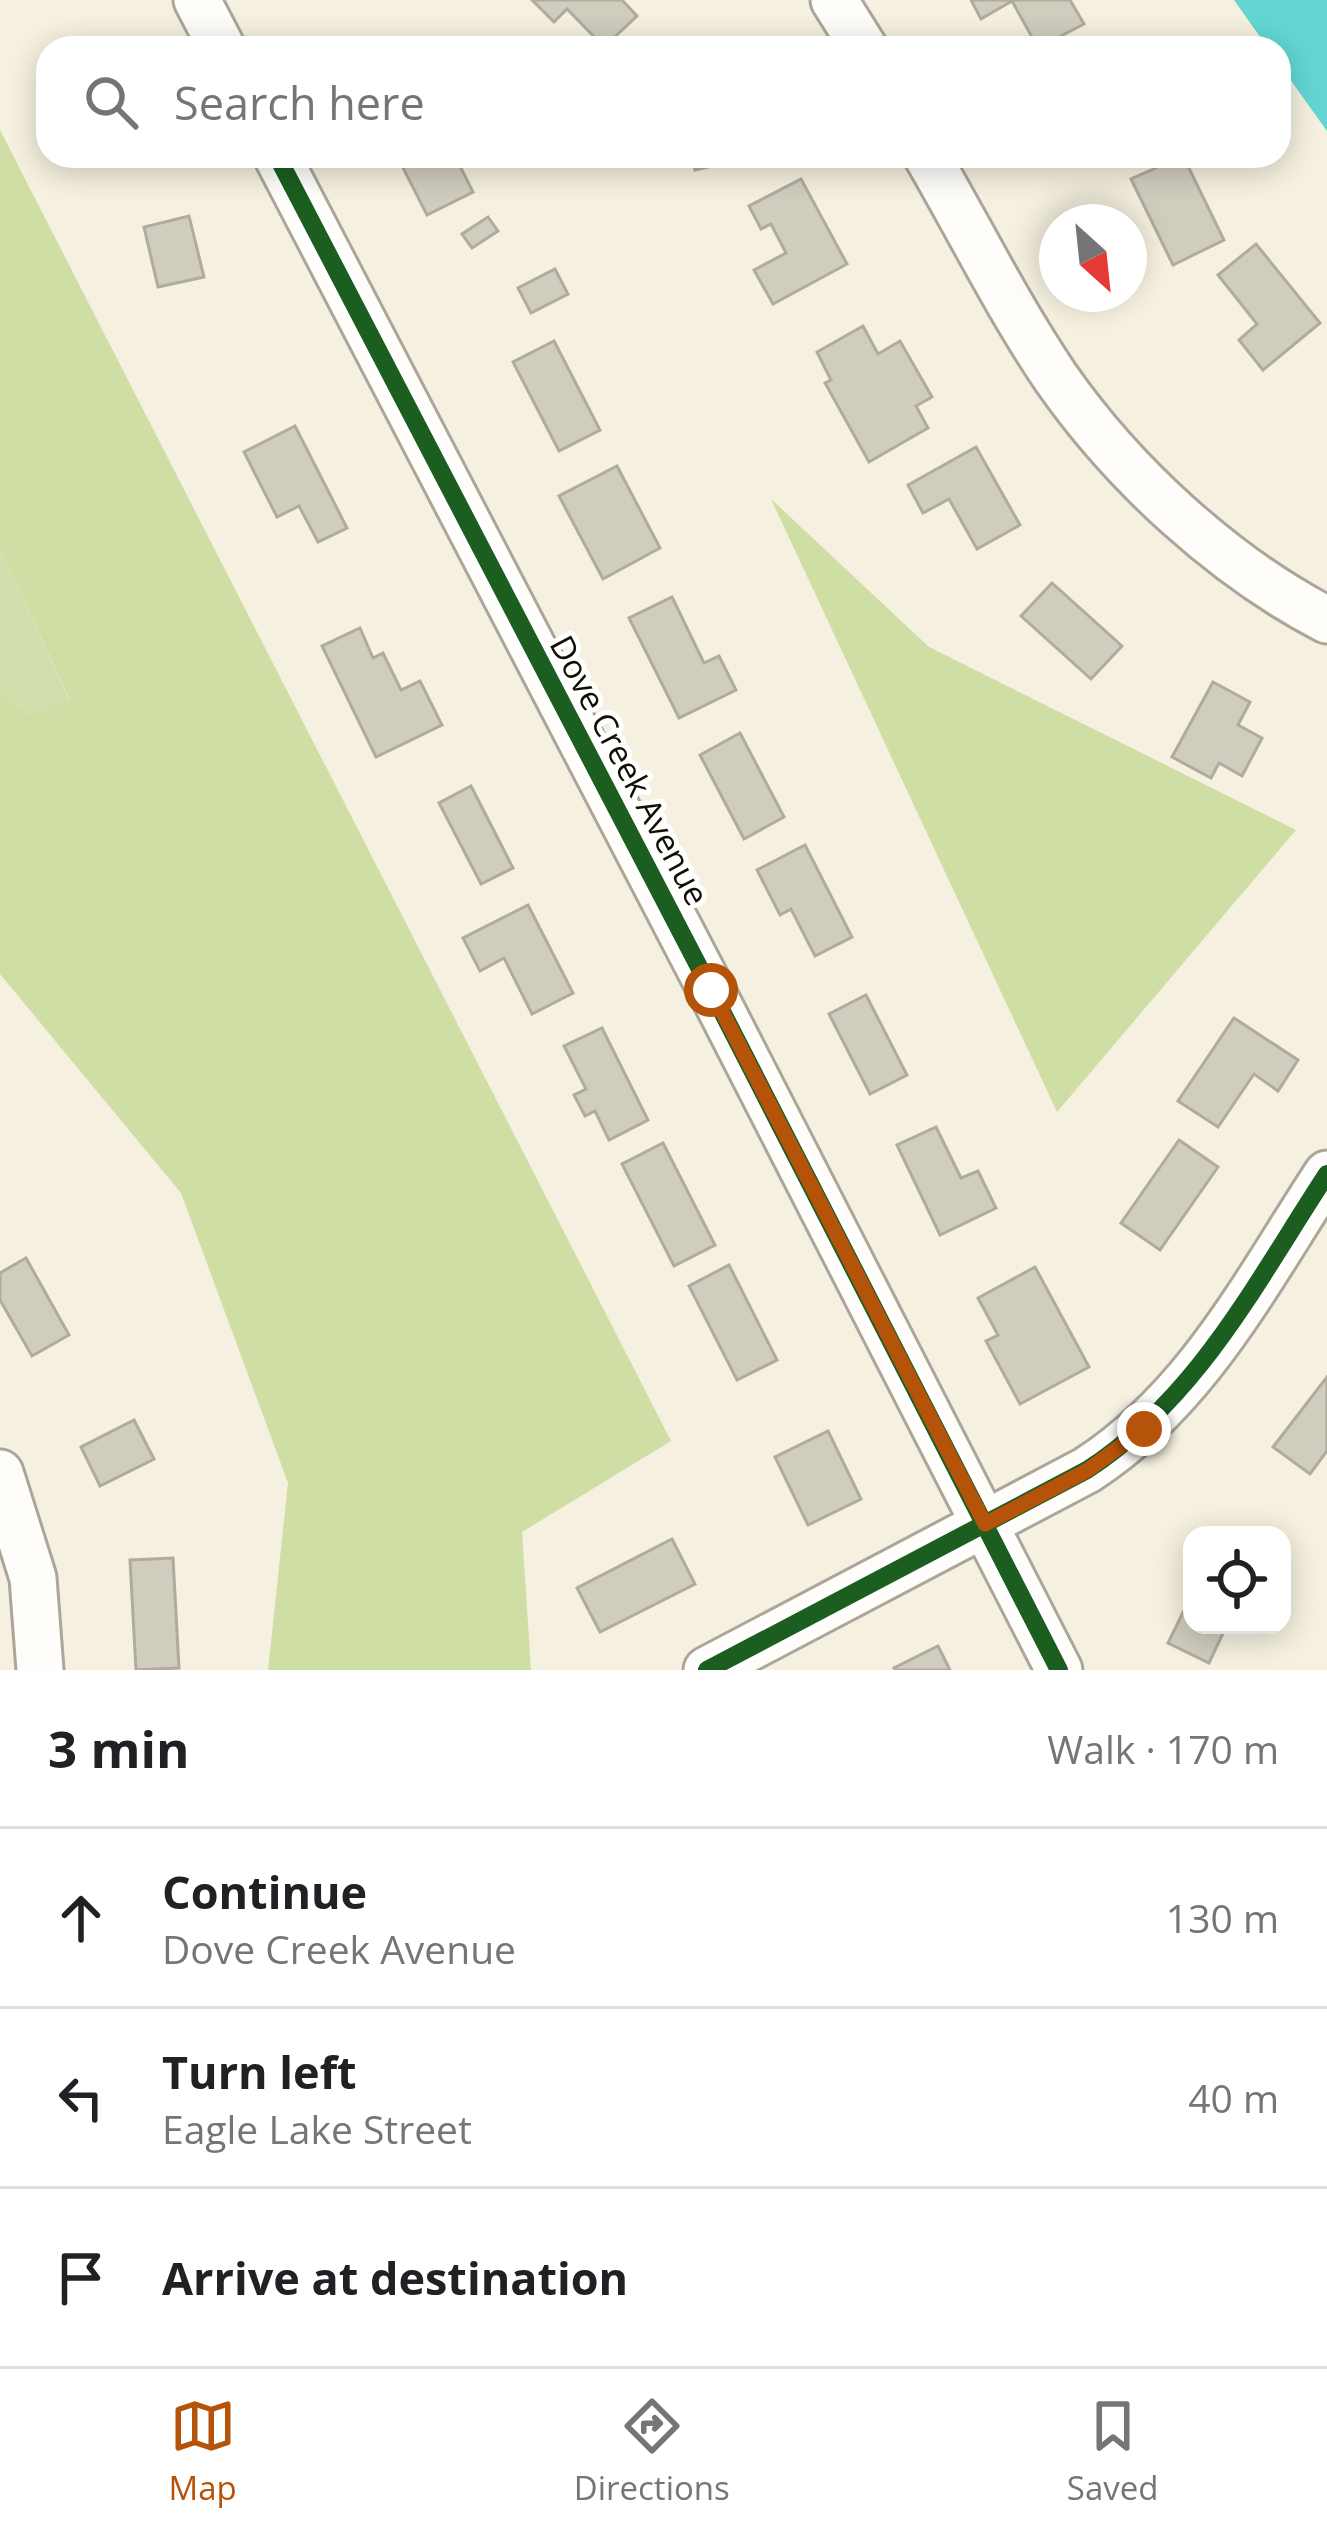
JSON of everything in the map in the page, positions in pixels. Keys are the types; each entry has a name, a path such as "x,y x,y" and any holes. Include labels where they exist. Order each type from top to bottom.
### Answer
{"street":[{"path":"197,0 215,36"},
{"path":"834,0 856,36"},
{"name":"Dove Creek Avenue","path":"283,168 1058,1670"},
{"path":"934,168 995,279 1075,404 1175,514 1231,562 1327,620"},
{"path":"707,1670 1088,1470 1144,1429 1194,1377 1327,1174"},
{"path":"0,1473 33,1578 40,1670"}],"green space":[{"path":"0,130 671,1441 522,1532 531,1670 268,1670 288,1483 181,1193 0,974 0,693 29,714 70,700 0,549"},
{"path":"771,499 929,647 1296,830 1057,1112"},
{"path":"0,549 70,701 29,714 0,693"}],"water":[{"path":"1234,0 1327,0 1327,131 1291,81 1291,36 1260,36"}],"building":[{"path":"532,0 622,0 637,16 616,36 593,36 567,9 554,22"},
{"path":"971,0 1070,0 1084,24 1061,36 1031,36 1012,1 981,19"},
{"path":"403,168 461,168 473,192 427,215"},
{"path":"1156,168 1189,168 1224,240 1173,265 1131,179"},
{"path":"801,179 847,264 773,304 754,270 786,253 771,224 761,229 749,206"},
{"path":"189,216 204,277 158,287 144,227"},
{"path":"488,217 498,231 472,248 462,234"},
{"path":"1256,244 1320,323 1263,370 1239,340 1257,324 1218,275"},
{"path":"555,269 568,294 531,313 518,288"},
{"path":"863,326 878,354 900,341 932,397 916,406 928,428 869,462 825,383 831,380 817,352"},
{"path":"554,341 600,430 559,451 513,362"},
{"path":"295,426 347,528 318,542 299,506 277,517 244,452"},
{"path":"976,447 1020,525 977,549 949,499 923,513 908,485"},
{"path":"617,466 660,548 603,579 559,496"},
{"path":"1052,583 1122,646 1091,679 1021,616"},
{"path":"672,597 704,663 719,656 736,690 679,718 629,618"},
{"path":"360,628 373,658 383,653 401,690 420,681 442,725 376,757 322,646"},
{"path":"1213,682 1250,702 1238,725 1262,738 1242,776 1219,763 1211,778 1172,757"},
{"path":"740,733 784,817 744,839 700,755"},
{"path":"471,786 513,868 481,884 439,803"},
{"path":"805,845 852,937 815,956 791,909 780,915 757,870"},
{"path":"528,905 573,993 532,1014 504,958 480,971 463,938"},
{"path":"866,995 907,1075 870,1094 829,1014"},
{"path":"1234,1018 1298,1060 1278,1091 1254,1074 1218,1127 1178,1101"},
{"path":"602,1028 648,1120 609,1140 595,1111 585,1116 574,1095 586,1089 564,1046"},
{"path":"936,1127 961,1178 978,1171 996,1208 940,1235 897,1145"},
{"path":"1179,1140 1218,1167 1160,1250 1121,1223"},
{"path":"663,1143 715,1245 674,1266 622,1164"},
{"path":"26,1258 69,1335 32,1356 0,1300 0,1273"},
{"path":"729,1265 777,1360 737,1380 689,1286"},
{"path":"1035,1267 1089,1367 1020,1404 986,1341 998,1335 978,1298"},
{"path":"1327,1377 1327,1451 1310,1474 1273,1447"},
{"path":"134,1420 154,1459 100,1486 81,1447"},
{"path":"828,1431 861,1499 808,1525 775,1457"},
{"path":"672,1539 695,1584 600,1632 577,1588"},
{"path":"173,1558 179,1668 136,1670 130,1560"},
{"path":"1183,1612 1183,1634 1223,1634 1209,1663 1168,1643"},
{"path":"938,1646 950,1670 895,1670 894,1668"}],"cycle path":[{"path":"283,168 1059,1670"},
{"path":"707,1670 1087,1470 1126,1441 1161,1409 1222,1336 1327,1174"}],"route":[{"path":"711,990 985,1524 1088,1470 1144,1429"}]}
